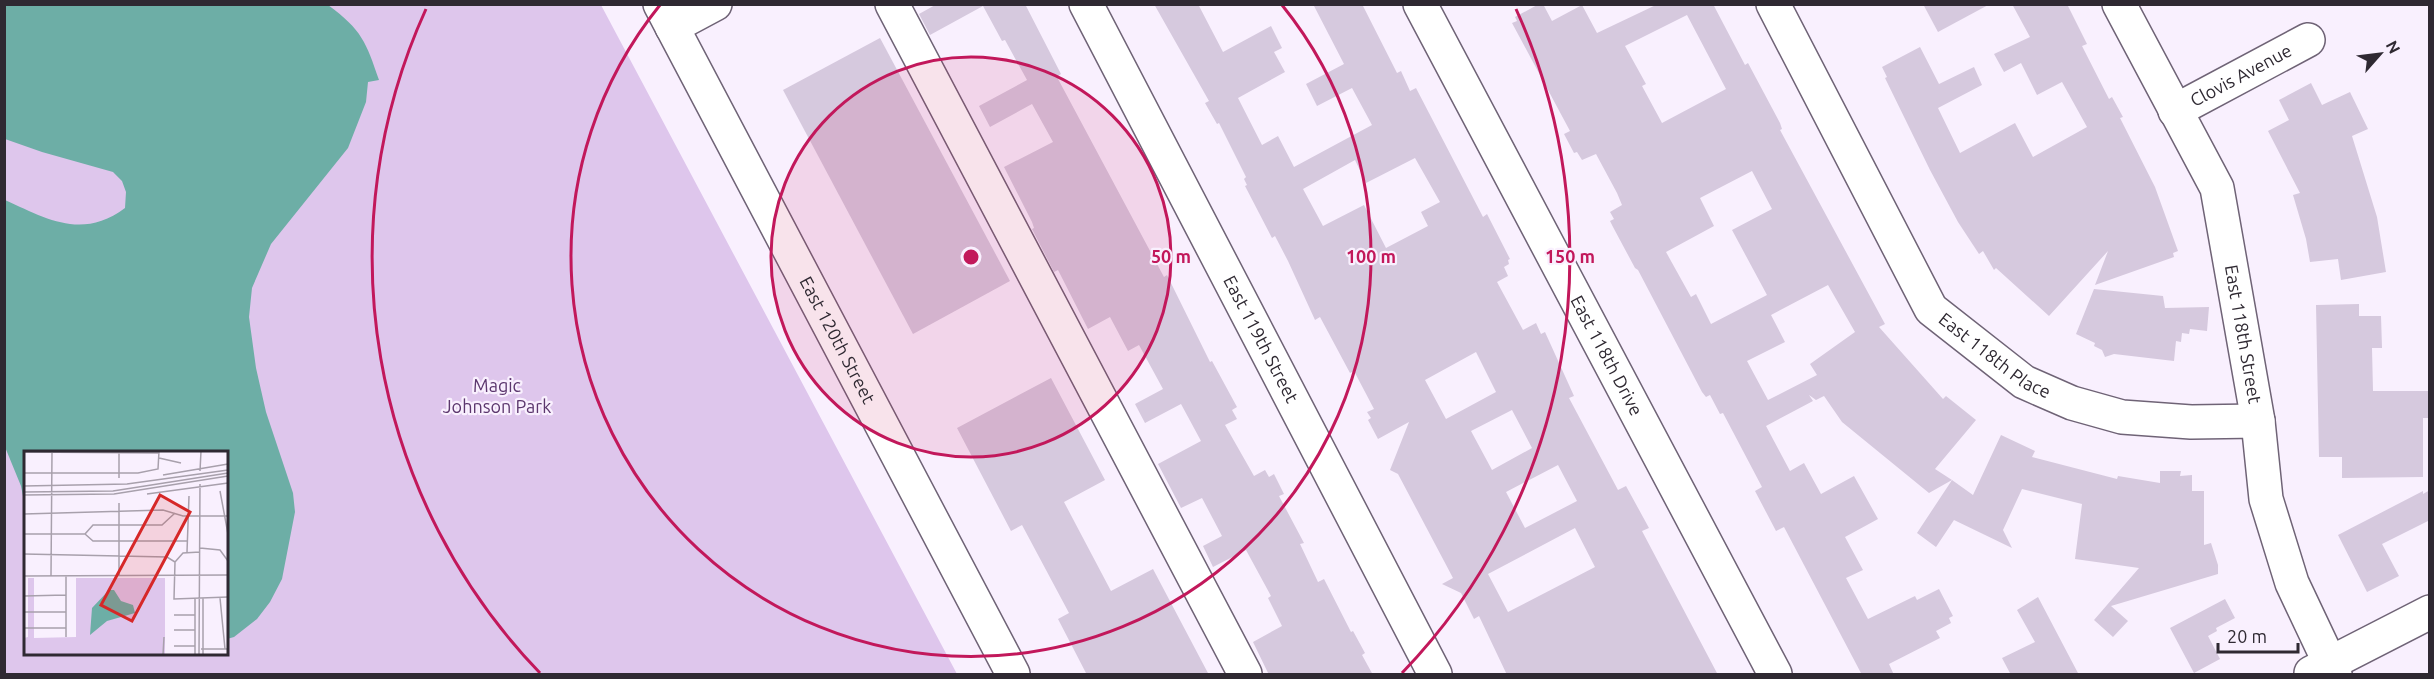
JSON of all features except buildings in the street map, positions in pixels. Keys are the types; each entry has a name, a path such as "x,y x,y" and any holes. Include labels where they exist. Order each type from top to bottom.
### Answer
{"street":[{"path":"666,16 715,4"},
{"path":"892,4 1245,675"},
{"name":"East 119th Street","path":"1086,4 1435,675"},
{"name":"East 118th Drive","path":"1420,4 1774,675"},
{"name":"East 118th Place","path":"1773,4 1931,309 2024,382 2072,403 2122,417 2191,422 2258,421"},
{"name":"East 118th Street","path":"2119,4 2217,188 2258,421 2266,499 2292,583 2324,671"},
{"name":"East 120th Street","path":"666,16 1013,675"},
{"name":"Clovis Avenue","path":"2175,111 2308,40"},
{"path":"2324,671 2430,612"}],"green space":[{"name":"Magic Johnson Park","path":"4,5 601,5 957,674 5,674"}],"shaded area":[{"path":"5,5 328,5 356,30 366,46 379,80 368,82 366,102 348,148 271,244 252,288 249,317 256,368 266,412 293,493 295,512 282,579 270,602 257,619 234,637 228,639 228,451 24,451 24,501 21,486 5,447 5,200 35,214 79,225 109,218 125,208 126,192 122,181 113,172 5,139"}]}
